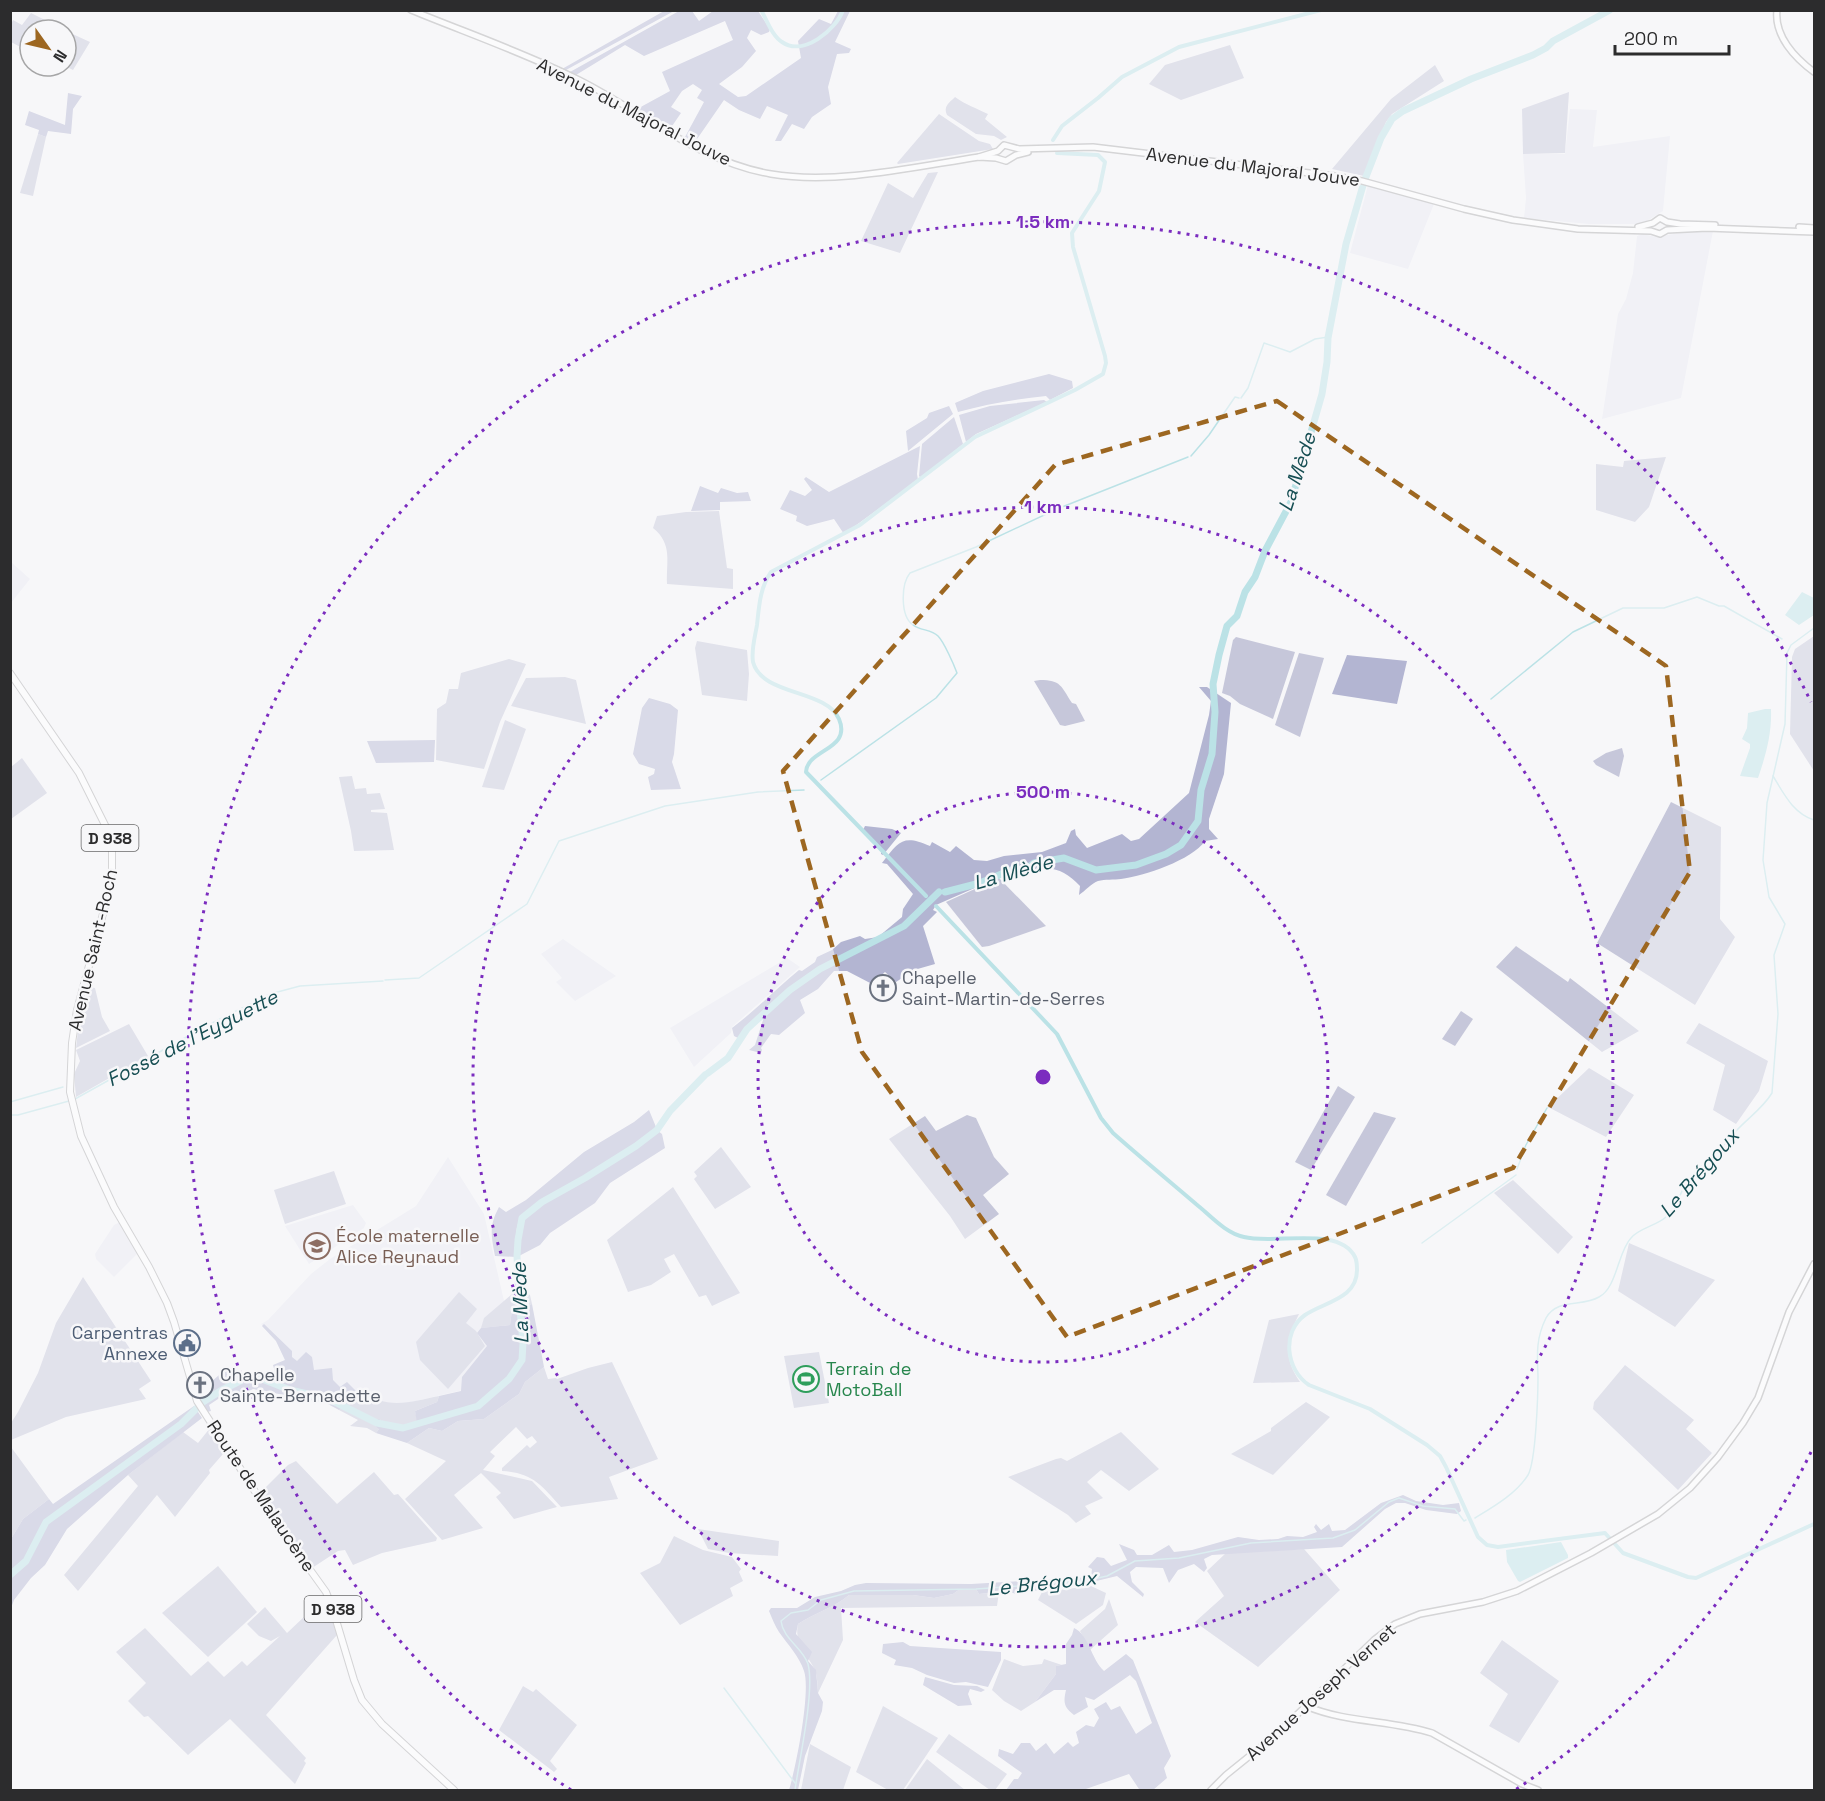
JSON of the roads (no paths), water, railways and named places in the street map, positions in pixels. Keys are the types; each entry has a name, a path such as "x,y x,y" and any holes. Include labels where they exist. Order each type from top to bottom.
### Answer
{"main road":[{"name":"Avenue du Majoral Jouve","path":"411,10 581,81 701,151 758,171 803,177 834,177 979,157 998,151 1004,145 1012,148 1038,149 1070,147 1115,149 1322,174 1362,181 1492,216 1530,223 1591,230 1654,231 1662,234 1667,230 1750,228 1815,230"},
{"path":"1777,10 1776,24 1779,34 1803,63 1815,72"},
{"path":"1012,148 1012,157"},
{"name":"Avenue du Majoral Jouve","path":"979,157 1006,161 1038,149"},
{"path":"998,151 1000,159"},
{"name":"Avenue du Majoral Jouve","path":"1570,227 1637,227 1653,223 1660,218 1667,222 1693,225 1815,230"},
{"path":"1667,222 1667,230"},
{"path":"1653,223 1654,231"},
{"name":"Avenue Saint-Roch","path":"10,673 75,766 110,839 113,859 107,899 74,1026 70,1073 71,1100 85,1145 114,1207 149,1267 167,1304 199,1404"},
{"name":"Avenue Joseph Vernet","path":"1211,1791 1226,1775 1278,1733 1374,1640 1403,1620 1420,1614 1483,1602 1528,1587 1647,1522 1680,1497 1712,1465 1758,1398 1790,1308 1815,1264"},
{"name":"Route de Malaucène","path":"199,1404 265,1507 326,1592 354,1680 367,1708 454,1791"},
{"path":"1309,1703 1327,1712 1365,1722 1419,1729 1432,1733 1538,1791"}],"waterway":[{"path":"761,10 778,39 790,46 809,44 818,39 833,26 843,10"},
{"path":"1053,140 1062,126 1122,77 1179,47 1321,10"},
{"name":"La Mède","path":"945,892 980,883 1011,870 1025,870 1034,863 1064,858 1096,870 1136,865 1166,854 1181,845 1198,821 1201,790 1212,754 1215,712 1213,684 1227,626 1237,616 1245,592 1255,577 1265,551 1291,502 1322,394 1328,338 1346,244 1364,182 1381,138 1392,119 1403,111 1471,79 1533,55 1553,41 1610,10"},
{"path":"926,896 806,772 813,758 835,743 839,737 841,729 839,719 832,709 821,702 768,681 759,673 753,662 752,653 759,604 764,584 771,572 860,525 975,437 1075,390 1103,374 1105,356 1073,247 1072,233 1099,191 1105,162 1098,155 1057,153"},
{"name":"Fossé de l'Eyguette","path":"1241,398 1248,388 1264,343 1290,352 1315,339 1328,337"},
{"name":"Fossé de l'Eyguette","path":"1191,456 1209,435 1235,397 1239,398"},
{"name":"Fossé de l'Eyguette","path":"821,780 936,698 957,673 938,636 913,625 906,615 903,600 905,584 910,573 976,547 1057,509 1188,457"},
{"path":"1491,699 1573,632 1623,608 1664,608 1697,597 1724,606 1782,639"},
{"name":"Le Brégoux","path":"1475,1518 1504,1500 1523,1482 1531,1467 1537,1412 1538,1346 1540,1332 1546,1318 1563,1305 1592,1300 1605,1292 1614,1278 1623,1251 1631,1238 1666,1217 1690,1178 1716,1154 1772,1093 1778,1014 1774,955 1785,924 1769,897 1763,860 1767,803 1785,724 1787,653 1791,645 1814,628"},
{"path":"1773,776 1795,808 1814,820"},
{"name":"Fossé de l'Eyguette","path":"385,980 419,978 527,904 559,841 665,806 758,792 804,790"},
{"name":"La Mède","path":"708,1073 728,1058 747,1029 790,990 820,969 904,926 939,892"},
{"path":"936,906 1057,1034 1101,1118 1113,1133 1218,1223 1230,1232 1244,1237 1321,1239 1347,1247 1356,1260 1356,1280 1346,1294 1305,1315 1297,1322 1292,1331 1289,1351 1295,1370 1309,1385 1370,1409 1427,1445 1440,1456 1478,1537 1487,1545 1498,1547 1605,1533 1623,1553 1696,1578 1814,1524"},
{"name":"Fossé de l'Eyguette","path":"75,1099 208,1025 270,994 300,986 383,981"},
{"name":"La Mède","path":"10,1575 26,1561 46,1522 181,1424 203,1402 252,1375 290,1390 329,1399 377,1423 403,1428 478,1406 509,1379 522,1360 523,1343 517,1256 522,1218 542,1202 585,1178 657,1130 670,1111 705,1075"},
{"path":"10,1102 63,1087"},
{"name":"Fossé de l'Eyguette","path":"10,1115 18,1115 69,1101"},
{"path":"1517,1169 1526,1145 1547,1108"},
{"path":"1422,1243 1516,1175"},
{"name":"Le Brégoux","path":"795,1790 806,1726 810,1676 805,1658 785,1633 781,1621 791,1613 808,1610 821,1600 854,1591 976,1589 1084,1581 1107,1576 1135,1561 1179,1558 1251,1543 1333,1538 1355,1530 1389,1502 1399,1498 1423,1506 1455,1509 1464,1521 1466,1520"},
{"path":"724,1688 795,1783"}],"place":[{"name":"Chapelle Saint-Martin-de-Serres","path":"883,988"},
{"name":"École maternelle Alice Reynaud","path":"317,1246"},
{"name":"Carpentras Annexe","path":"187,1343"},
{"name":"Terrain de MotoBall","path":"806,1379"},
{"name":"Chapelle Sainte-Bernadette","path":"200,1385"}]}
